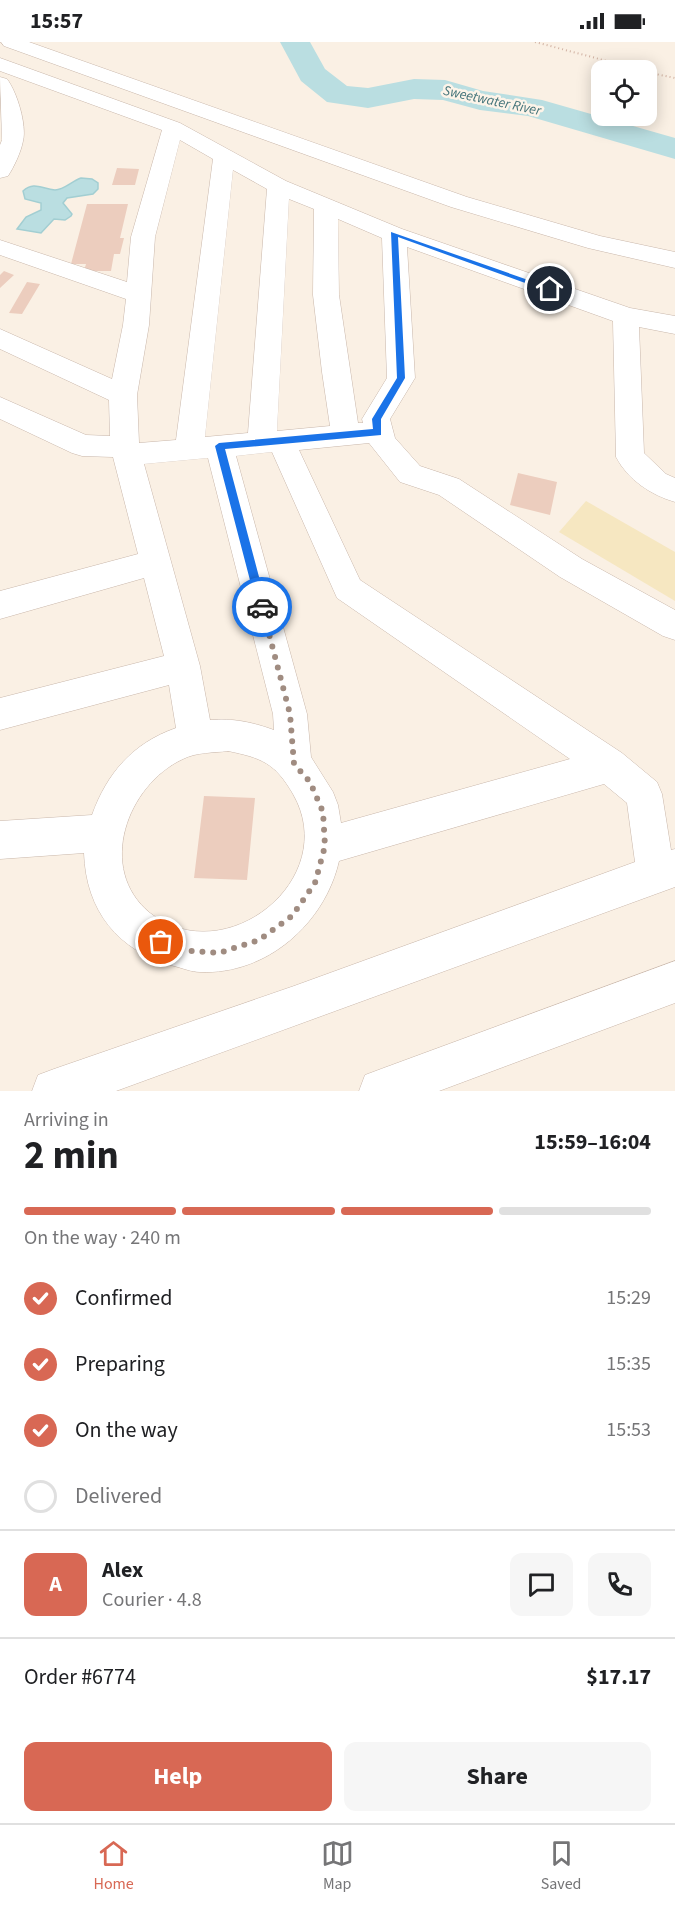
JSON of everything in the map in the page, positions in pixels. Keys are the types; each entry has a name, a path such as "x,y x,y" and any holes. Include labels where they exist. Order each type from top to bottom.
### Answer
{"street":[{"path":"11,42 459,202 596,243 675,260"},
{"path":"0,64 173,128 278,186 394,234 626,316 675,326"},
{"path":"0,83 9,100 13,140 0,171"},
{"path":"173,128 144,237 136,325 123,395 126,451 183,666 195,738"},
{"path":"224,155 204,447 290,714 294,764"},
{"path":"54,1091 294,1007 665,871 645,794 609,765 348,589 271,442 278,186"},
{"path":"326,206 326,295 335,372 346,435"},
{"path":"394,234 401,378 376,419 378,432 385,446 410,474 449,487 571,568 675,626"},
{"path":"0,247 138,294"},
{"path":"626,316 630,457 656,482 675,491"},
{"path":"0,338 123,395"},
{"path":"0,407 82,445 126,451 271,442 378,432"},
{"path":"0,605 156,562"},
{"path":"0,714 183,666"},
{"path":"228,735 260,741 288,757 310,782 323,812 325,846 315,883 292,916 259,940 219,953 179,950 143,934 117,906 104,871 104,833 115,800 136,772 163,751 195,738 228,735"},
{"path":"325,846 609,765"},
{"path":"0,840 104,833"},
{"path":"381,1091 675,982"}],"path":[{"path":"535,42 603,60"},
{"path":"657,74 675,78"}],"sand":[{"path":"586,501 675,552 675,601 559,532"}],"water":[{"path":"81,178 92,179 98,183 98,189 93,194 67,198 63,203 72,214 71,216 65,220 54,219 41,233 17,229 26,217 41,210 41,203 25,199 23,191 31,186 58,190"}],"building":[{"path":"117,168 139,169 135,185 112,185"},
{"path":"87,204 128,204 120,238 124,238 120,254 114,254 111,271 84,271 86,264 71,264"},
{"path":"4,271 14,275 0,288 0,275"},
{"path":"27,282 40,284 22,314 9,313"},
{"path":"518,473 557,482 550,515 510,505"},
{"path":"204,796 255,798 247,880 194,878"}],"waterway":[{"name":"Sweetwater River","path":"295,42 312,74 338,95 368,98 414,89 445,90 480,100 531,107 675,149"}],"way so far":[{"path":"161,942 179,950 219,953 259,940 292,916 315,883 325,846 323,812 310,782 294,764 290,714 262,607"}],"route":[{"path":"262,607 219,446 378,432 376,419 401,378 394,234 550,289"}]}
